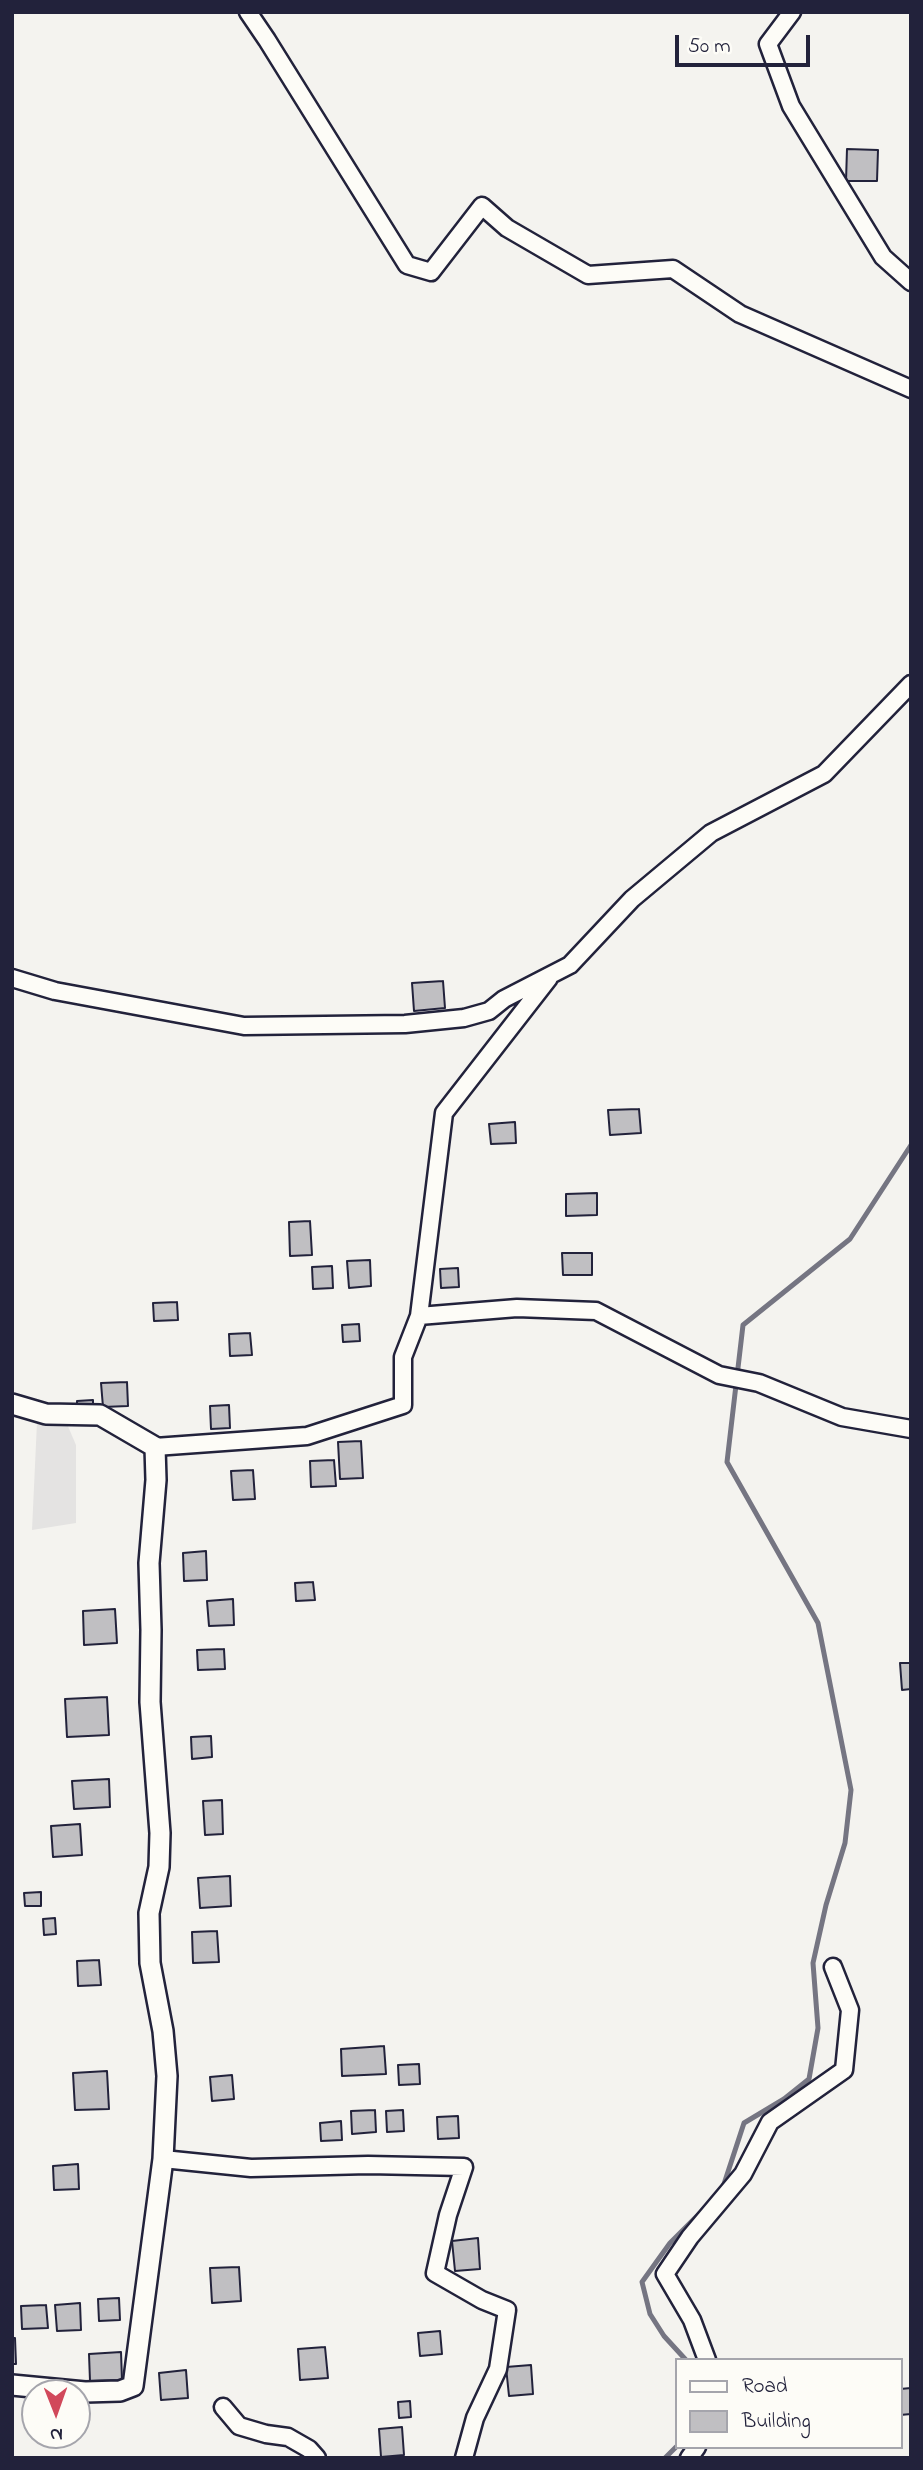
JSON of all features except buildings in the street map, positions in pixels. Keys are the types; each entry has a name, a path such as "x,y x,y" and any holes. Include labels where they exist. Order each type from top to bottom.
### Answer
{"street":[{"path":"248,12 407,265 431,272 482,206 507,228 588,275 673,268 740,314 911,390"},
{"path":"792,12 768,44 791,106 883,257 911,282"},
{"path":"12,978 55,991 244,1027 405,1024 464,1018 489,1011 504,999 570,965 632,899 712,832 824,774 911,684"},
{"path":"12,1404 46,1414 100,1415 155,1447 307,1436 403,1405 402,1357 419,1316 444,1113 553,974"},
{"path":"419,1316 517,1308 596,1311 719,1376 760,1383 842,1417 911,1429"},
{"path":"12,2385 85,2392 120,2392 133,2386 163,2160 167,2076 163,2031 149,1950 149,1913 159,1867 160,1833 150,1702 149,1563 156,1480 155,1447"},
{"path":"706,2358 692,2320 665,2274 690,2237 743,2174 770,2122 844,2070 850,2011 833,1967"},
{"path":"163,2160 251,2168 368,2165 464,2167 448,2216 435,2273 482,2300 507,2310 498,2369 475,2418 464,2458"},
{"path":"223,2407 239,2426 288,2437 309,2449 317,2458"}],"shaded area":[{"path":"37,1422 67,1424 76,1445 76,1523 32,1530"}],"waterway":[{"path":"723,2187 744,2123 784,2099 809,2079 818,2028 813,1963 826,1905 845,1843 851,1790 818,1623 727,1462 743,1325 850,1239 911,1145"},
{"path":"684,2358 664,2336 650,2314 642,2282 670,2243 703,2210"},
{"path":"665,2458 674,2449"}]}
